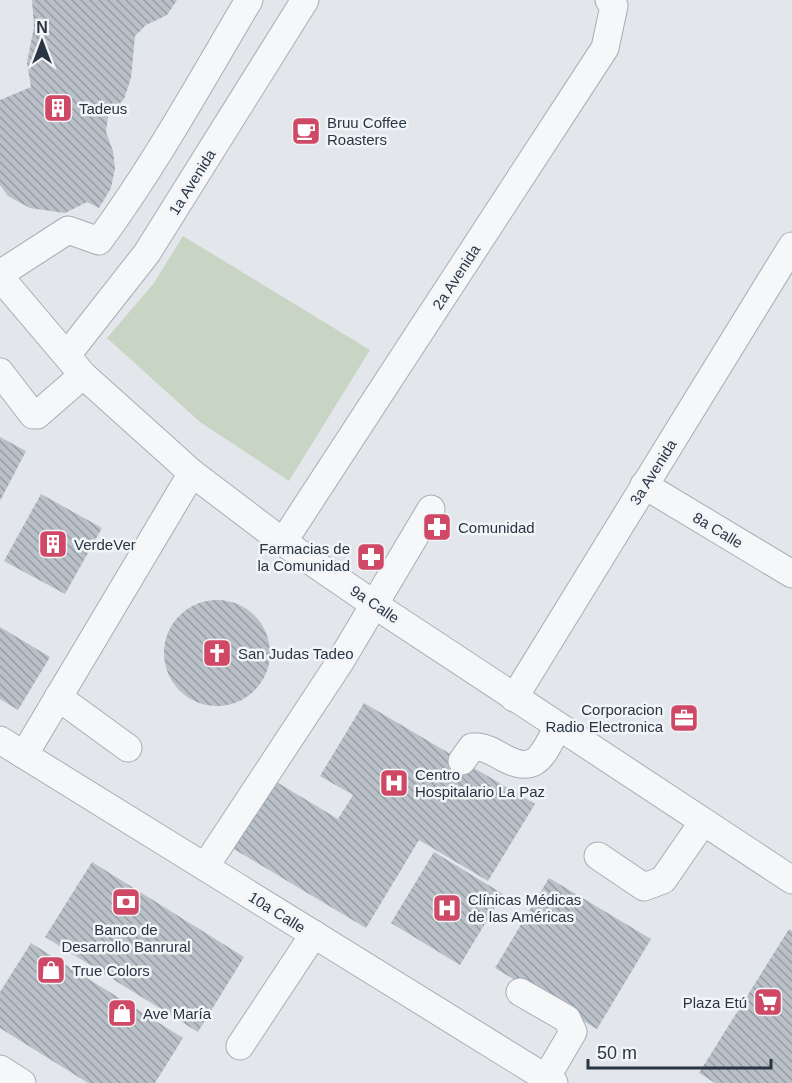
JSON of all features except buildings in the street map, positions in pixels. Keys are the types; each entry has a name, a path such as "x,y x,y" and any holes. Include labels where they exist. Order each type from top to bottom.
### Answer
{"street":[{"path":"0,275 68,230 99,241 190,100 249,0"},
{"name":"1a Avenida","path":"0,372 33,415 37,416 75,365 147,254 305,0"},
{"name":"2a Avenida","path":"283,542 605,48 611,3"},
{"name":"3a Avenida","path":"514,698 792,246"},
{"name":"9a Calle","path":"0,275 75,365 192,473 283,542 375,605 792,880"},
{"path":"24,755 192,473"},
{"name":"8a Calle","path":"644,485 792,574"},
{"path":"206,867 375,605 431,509"},
{"path":"58,697 128,748"},
{"path":"462,761 472,747 478,747 517,765 527,765 542,756 558,727"},
{"name":"10a Calle","path":"0,740 550,1080"},
{"path":"598,856 644,887 655,885 663,880 703,822"},
{"path":"240,1046 314,934"},
{"path":"520,992 567,1019 572,1025 573,1032 550,1080"},
{"path":"0,1069 22,1083"}],"green space":[{"path":"183,236 370,350 289,481 200,422 107,338 154,283"}],"place":[{"name":"Tadeus","path":"58,108"},
{"name":"Bruu Coffee Roasters","path":"306,131"},
{"name":"Comunidad","path":"437,527"},
{"name":"VerdeVer","path":"53,544"},
{"name":"Farmacias de la Comunidad","path":"371,557"},
{"name":"San Judas Tadeo","path":"217,653"},
{"name":"Corporacion Radio Electronica","path":"684,718"},
{"name":"Centro Hospitalario La Paz","path":"394,783"},
{"name":"Banco de Desarrollo Banrural","path":"126,902"},
{"name":"Clínicas Médicas de las Américas","path":"447,908"},
{"name":"True Colors","path":"51,970"},
{"name":"Plaza Etú","path":"768,1002"},
{"name":"Ave María","path":"122,1013"}]}
